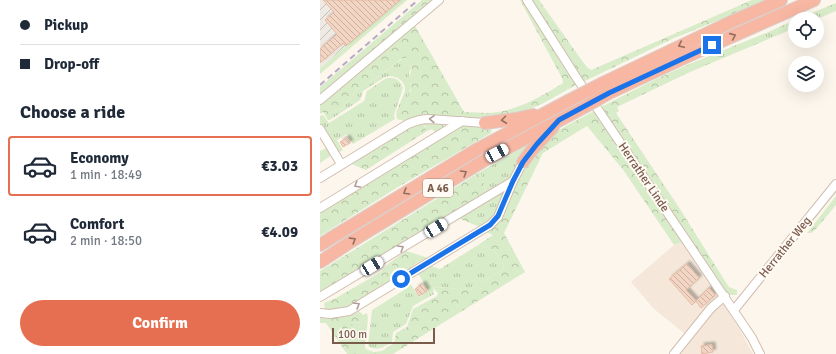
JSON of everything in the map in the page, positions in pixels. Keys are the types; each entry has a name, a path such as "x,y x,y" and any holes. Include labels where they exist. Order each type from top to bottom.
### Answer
{"highway":[{"name":"A 46","path":"320,262 485,160 573,112 606,88 729,23 781,0"},
{"name":"A 46","path":"320,245 476,150 568,101 688,56 814,0"},
{"path":"485,123 515,119 550,111"},
{"path":"523,162 559,120"}],"street":[{"path":"320,100 439,0"},
{"name":"Herrather Linde","path":"527,0 576,77 725,296 752,338 760,354"},
{"path":"320,178 408,124 422,119 485,123"},
{"path":"320,208 462,121"},
{"path":"320,130 341,164"},
{"path":"320,313 330,314 349,311 490,225 498,216 523,162"},
{"path":"320,297 513,181"},
{"name":"Herrather Weg","path":"734,310 836,184"},
{"path":"674,354 711,308 725,296"}],"shaded area":[{"path":"320,0 400,0 320,68"},
{"path":"682,242 740,330 753,354 677,354 690,338 654,309 631,282 674,245"}],"green space":[{"path":"400,0 407,0 320,74 320,68"},
{"path":"422,0 437,0 320,99 320,87"},
{"path":"520,0 523,0 576,85 542,104 517,114 498,118 462,119 435,115 404,121 397,119 396,113 404,110 411,90 411,83 408,81 412,66 408,57 401,59 382,74 355,91 352,97 342,108 325,115 323,112 320,114 320,103 414,24 464,112 489,113 508,110 547,93 563,83 562,78"},
{"path":"531,0 539,0 583,62 591,70 752,0 769,0 672,39 583,82"},
{"path":"836,3 836,11 824,16 824,12 814,12"},
{"path":"788,23 788,31 690,72 687,65"},
{"path":"408,57 412,62 409,75 411,85 404,110 396,113 405,91 404,84 396,77 388,76 363,91 360,100 328,120 325,115 342,108 352,97 355,91 402,59"},
{"path":"687,65 690,72 617,107 619,111 616,113 680,209 729,287 737,290 737,295 728,295 721,286 693,243 599,108"},
{"path":"388,78 397,80 401,83 403,88 394,115 395,119 353,144 347,134 337,140 343,150 338,153 320,124 320,116 323,115 329,123 364,101 367,91"},
{"path":"594,111 682,242 674,245 624,171 587,126 543,153 504,233 525,272 393,354 347,354 326,323 320,323 320,318 330,319 358,310 363,315 367,313 368,319 366,321 351,324 356,345 360,350 374,352 382,351 394,343 396,333 407,327 413,309 437,296 438,293 433,288 437,287 469,290 503,270 504,266 494,250 478,245 493,235 486,232 502,219 525,165 555,132"},
{"path":"422,122 427,131 366,170 349,163 412,125"},
{"path":"423,122 441,123 444,126 436,133 432,129 427,131"},
{"path":"461,126 492,126 491,133 398,187 320,236 320,212"},
{"path":"533,142 509,179 486,193 480,172"},
{"path":"329,147 332,155 320,163 320,151"},
{"path":"480,172 486,193 320,296 320,271"},
{"path":"836,188 836,192 805,231 805,228"},
{"path":"504,190 506,191 496,213 485,224 465,214"},
{"path":"836,196 836,205 816,229 811,233 807,233"},
{"path":"465,214 485,224 480,227 458,218"},
{"path":"478,245 494,250 504,266 503,270 469,290 437,287 433,288 434,294 413,306 406,324 393,332 392,342 377,349 368,346 372,310 404,290 401,285 408,280 419,297 428,291 418,273 431,266 440,269"},
{"path":"406,251 419,255 415,264 407,266 404,270 388,264"},
{"path":"419,255 428,258 415,264"},
{"path":"388,264 404,270 406,266 415,264 403,274 381,272"},
{"path":"389,268 403,274 350,306 343,309 325,311 324,303 336,298"},
{"path":"368,319 365,346 366,349 374,352 360,350 356,345 351,324 364,322"}],"building":[{"path":"323,0 400,0 346,46 343,43 320,63 320,49 337,34 325,20 334,12"},
{"path":"347,138 350,143 343,147 340,142"},
{"path":"687,264 699,278 686,290 696,301 692,305 669,279"},
{"path":"423,284 427,291 419,296 415,289"},
{"path":"709,288 715,295 701,308 696,301"},
{"path":"712,345 713,352 702,354 701,346"}],"railway":[{"path":"320,85 418,0"}],"route":[{"path":"401,279 490,225 498,216 523,162 559,120 609,93 712,45"}]}
